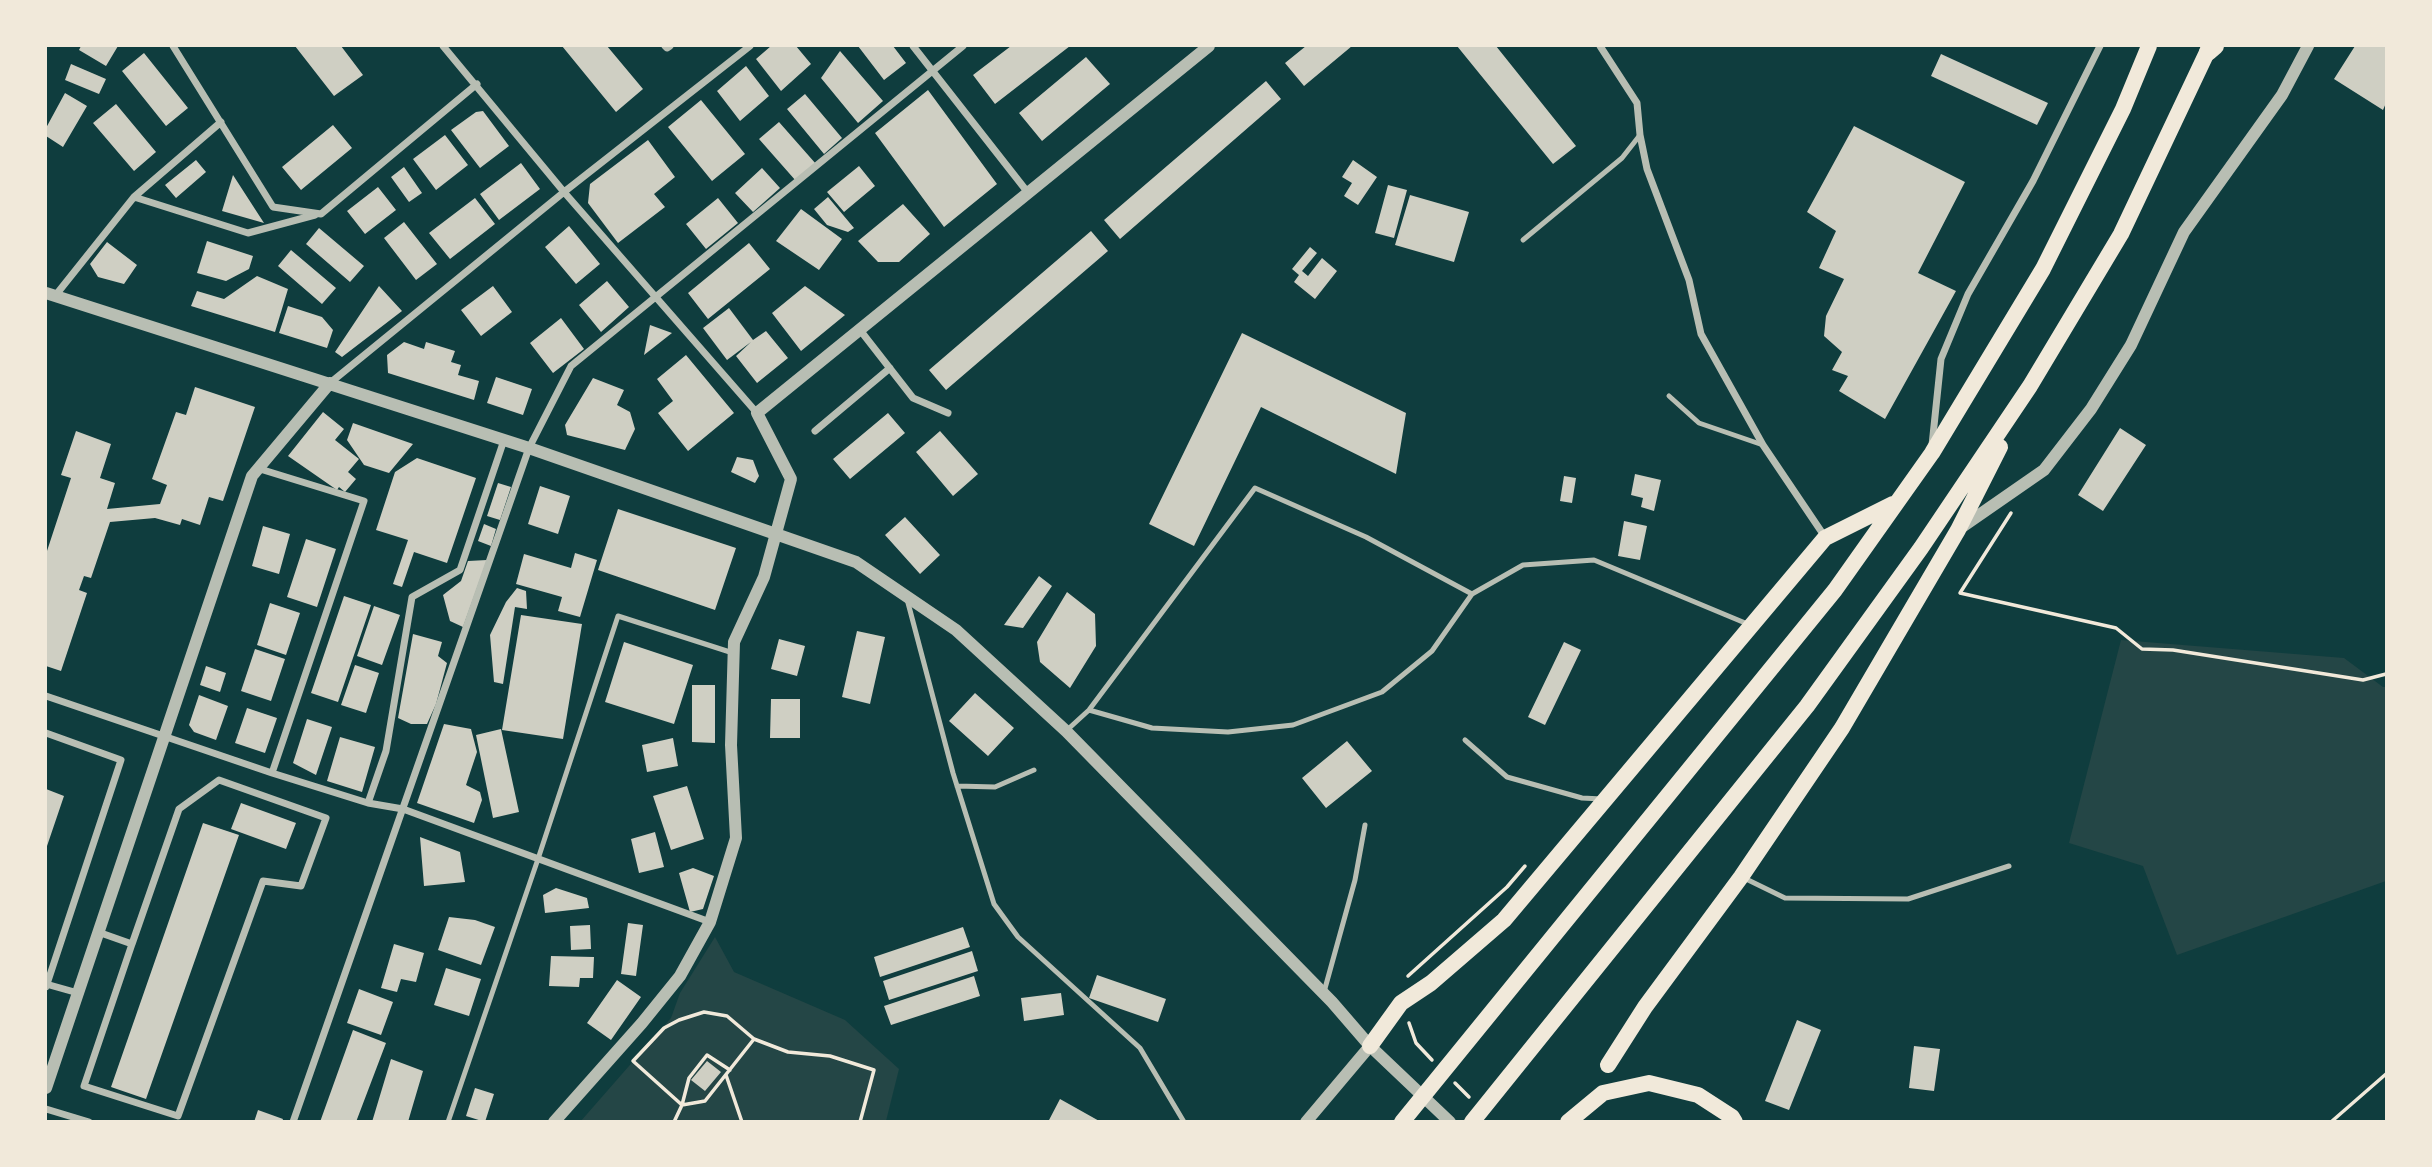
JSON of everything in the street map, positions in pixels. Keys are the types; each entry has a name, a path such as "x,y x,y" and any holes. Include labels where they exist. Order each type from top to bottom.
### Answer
{"highway":[{"path":"1404,1119 1441,1065 1835,590 1932,453 2043,269 2123,109 2149,46"},
{"path":"1472,1122 1479,1104 1807,706 1921,548 2030,386 2121,234 2211,48"},
{"path":"1608,1065 1645,1007 1741,877 1842,728 1958,530 2030,386"},
{"path":"1370,1046 1401,1003 1431,983 1504,920 1825,537 1895,503"},
{"path":"1568,1122 1603,1093 1649,1083 1698,1095 1732,1117 1735,1122"}],"street":[{"path":"173,46 273,207 321,214"},
{"path":"443,46 564,192 757,413 791,479 764,577 734,642 731,745 736,838 710,922 680,976 554,1122"},
{"path":"46,1088 252,476 330,383 564,192 750,46"},
{"path":"913,46 1029,194"},
{"path":"293,1122 529,447 571,366 963,46"},
{"path":"757,413 1209,46"},
{"path":"1600,46 1637,103 1647,169 1689,280 1701,334 1763,445 1825,537"},
{"path":"1932,453 1941,359 1946,346 1968,294 2032,181 2100,46"},
{"path":"1958,530 2045,470 2091,409 2131,345 2184,232 2282,95 2308,46"},
{"path":"134,197 247,233 321,214 477,84"},
{"path":"221,122 134,197 50,294 529,447 856,562 956,630 1066,731 1324,993 1370,1046 1450,1122"},
{"path":"860,330 913,398 948,413"},
{"path":"815,431 890,368"},
{"path":"368,803 386,751 412,597 460,570 504,440"},
{"path":"260,469 364,500 272,773"},
{"path":"46,696 272,773 368,803 402,809 710,922"},
{"path":"46,733 121,761 46,985 78,993"},
{"path":"219,780 326,818 301,886 262,881 178,1116 84,1086 132,944 179,809 219,780"},
{"path":"98,932 132,944"},
{"path":"1306,1122 1370,1046"},
{"path":"46,1109 89,1122"}],"lane":[{"path":"1522,240 1622,158 1640,135"},
{"path":"1669,396 1699,423 1763,445"},
{"path":"1066,731 1089,710 1255,488 1366,537 1472,594"},
{"path":"1089,710 1152,728 1228,732 1293,725 1382,692 1432,651 1472,594 1522,565 1594,560 1752,626"},
{"path":"906,596 957,786 995,904 1018,937 1140,1048 1184,1122"},
{"path":"448,1122 618,616 733,653"},
{"path":"1465,740 1507,777 1582,798 1605,800"},
{"path":"957,786 995,787 1034,770"},
{"path":"1324,993 1355,880 1364,825"},
{"path":"1741,877 1785,898 1908,899 2010,866"}],"path":[{"path":"2015,508 1959,593 2116,628 2142,649 2173,650 2363,680 2386,674"},
{"path":"1404,979 1507,887 1532,857"},
{"path":"1401,1003 1416,1043 1441,1065"},
{"path":"682,1105 633,1060 664,1028 704,1012 727,1016 754,1039 788,1052 831,1056 874,1070 860,1122"},
{"path":"682,1105 705,1101 754,1039"},
{"path":"674,1122 682,1105 689,1077 707,1055 730,1070"},
{"path":"2331,1122 2386,1074"},
{"path":"726,1075 742,1122"},
{"path":"1454,1082 1479,1104"}],"shaded area":[{"path":"2121,640 2344,658 2386,687 2386,881 2177,955 2143,866 2069,843"},
{"path":"715,937 734,972 845,1020 899,1069 886,1121 580,1122 671,1018 680,993"}],"building":[{"path":"81,46 118,46 106,66 79,50"},
{"path":"295,46 341,46 363,75 334,96"},
{"path":"562,46 607,46 643,89 616,112"},
{"path":"771,46 796,46 811,64 781,91 756,59"},
{"path":"858,46 893,46 906,63 884,80"},
{"path":"1011,46 1070,46 995,104 973,75"},
{"path":"1306,46 1352,46 1304,86 1285,63"},
{"path":"1457,46 1496,46 1576,146 1553,164"},
{"path":"2355,46 2386,46 2386,103 2383,110 2334,79"},
{"path":"840,51 883,101 858,123 821,78"},
{"path":"144,53 188,108 166,126 122,71"},
{"path":"1941,54 2048,103 2037,125 1931,76"},
{"path":"1086,57 1110,84 1042,141 1019,113"},
{"path":"71,64 106,79 99,94 65,80"},
{"path":"746,66 769,96 740,121 717,91"},
{"path":"1266,81 1281,99 1120,239 1104,220"},
{"path":"928,90 997,184 944,227 875,133"},
{"path":"65,93 87,106 63,147 46,136 46,128"},
{"path":"805,94 842,138 824,154 787,109"},
{"path":"701,100 745,154 712,181 668,127"},
{"path":"116,104 156,152 134,171 93,123"},
{"path":"483,111 509,146 480,168 451,130 476,112"},
{"path":"779,122 816,164 796,181 759,139"},
{"path":"333,125 352,148 301,190 282,167"},
{"path":"1854,126 1965,182 1918,273 1956,291 1885,419 1839,391 1848,376 1832,370 1842,352 1824,336 1826,316 1844,279 1819,268 1836,231 1807,212"},
{"path":"445,135 468,165 436,190 413,159"},
{"path":"648,140 675,177 654,194 665,207 618,243 588,203 590,184"},
{"path":"196,160 206,172 176,198 165,185"},
{"path":"1353,160 1377,177 1358,205 1344,196 1352,183 1342,177"},
{"path":"521,163 540,189 499,220 480,194"},
{"path":"859,166 875,186 844,212 827,192"},
{"path":"404,167 422,193 409,202 391,177"},
{"path":"762,168 780,188 753,212 735,193"},
{"path":"233,175 264,223 222,211"},
{"path":"1388,185 1407,190 1394,238 1375,233"},
{"path":"378,187 396,210 365,234 347,211"},
{"path":"1410,195 1469,212 1454,262 1395,245"},
{"path":"828,197 854,228 848,232 827,225 814,209"},
{"path":"475,198 495,224 450,259 429,233"},
{"path":"718,198 738,223 706,249 686,224"},
{"path":"903,204 930,234 899,262 878,262 858,241"},
{"path":"801,209 842,239 819,270 776,241"},
{"path":"404,222 437,264 416,280 384,238"},
{"path":"569,226 600,264 576,284 545,247"},
{"path":"319,228 364,266 350,282 306,244"},
{"path":"1091,231 1108,251 946,390 929,370"},
{"path":"207,241 253,256 249,269 226,281 197,273"},
{"path":"107,242 137,265 124,284 98,277 90,264"},
{"path":"749,243 770,269 708,319 688,293"},
{"path":"1310,247 1317,253 1302,271 1308,276 1322,258 1337,271 1315,299 1294,282 1299,275 1292,269"},
{"path":"291,250 336,288 322,304 278,266"},
{"path":"257,276 288,289 275,332 191,306 197,291 224,299"},
{"path":"607,281 629,307 601,332 579,305"},
{"path":"379,286 402,311 342,357 335,352"},
{"path":"493,286 512,312 481,336 461,310"},
{"path":"805,286 845,315 801,351 772,313"},
{"path":"288,306 322,317 333,330 327,348 279,333"},
{"path":"729,308 753,340 766,331 788,358 757,383 736,356 751,342 727,360 703,328"},
{"path":"561,318 584,349 553,373 530,343"},
{"path":"650,325 672,333 644,355"},
{"path":"1242,333 1406,413 1396,474 1261,407 1194,546 1149,524"},
{"path":"404,342 424,349 426,342 455,351 451,362 461,365 458,375 479,381 474,400 388,373 387,355"},
{"path":"686,355 734,413 688,451 658,413 673,401 657,379"},
{"path":"496,377 532,389 523,415 487,403"},
{"path":"593,378 624,390 617,405 630,412 635,429 625,450 567,435 565,425"},
{"path":"195,387 255,407 223,501 209,497 200,525 182,519 180,525 155,518 110,522 91,578 84,576 79,590 87,593 61,671 46,666 46,554 71,478 61,475 76,431 111,444 100,478 115,483 107,509 160,504 167,485 152,479 176,412 186,415"},
{"path":"323,412 344,429 335,440 359,459 348,472 356,479 345,492 339,487 337,490 288,456"},
{"path":"888,413 905,433 850,479 833,459"},
{"path":"353,423 413,444 389,473 364,465 347,440"},
{"path":"2120,428 2146,445 2103,511 2078,495"},
{"path":"940,431 978,474 953,496 916,452"},
{"path":"737,457 753,460 759,476 755,483 731,472"},
{"path":"417,458 476,478 447,563 414,552 402,587 393,584 408,540 376,530 395,472"},
{"path":"1635,474 1661,480 1654,511 1641,507 1643,498 1631,495"},
{"path":"1564,476 1576,478 1572,503 1560,501"},
{"path":"498,483 511,487 500,520 487,516"},
{"path":"540,486 570,496 558,534 528,524"},
{"path":"618,509 736,548 715,610 598,570"},
{"path":"905,517 940,555 920,574 885,535"},
{"path":"1624,521 1647,526 1640,560 1618,556"},
{"path":"484,524 496,529 491,546 478,541"},
{"path":"263,526 290,534 279,574 252,566"},
{"path":"306,539 336,549 317,607 287,597"},
{"path":"575,553 597,560 580,617 558,611 562,597 516,584 524,554 571,568"},
{"path":"487,560 463,627 450,621 443,595 461,581 468,561"},
{"path":"1039,576 1052,586 1023,628 1004,625"},
{"path":"517,588 526,591 527,609 515,607 503,684 494,682 490,635 506,602"},
{"path":"1067,592 1095,614 1096,646 1070,688 1040,662 1037,642"},
{"path":"344,596 371,605 338,702 311,693"},
{"path":"270,603 300,613 286,655 257,645"},
{"path":"374,606 400,615 382,665 357,656"},
{"path":"521,615 582,624 563,739 502,730"},
{"path":"857,631 885,637 870,704 842,697"},
{"path":"413,634 442,642 438,656 447,663 436,704 427,724 411,724 398,718"},
{"path":"779,639 805,646 797,676 771,669"},
{"path":"624,642 693,665 674,724 605,702"},
{"path":"1564,642 1581,650 1545,725 1528,717"},
{"path":"255,649 285,659 271,701 241,691"},
{"path":"355,665 379,673 366,713 341,705"},
{"path":"206,666 226,673 220,692 200,685"},
{"path":"692,685 715,685 715,743 692,742"},
{"path":"975,693 1014,728 988,756 949,721"},
{"path":"199,695 228,706 216,740 194,732 189,725"},
{"path":"771,699 800,699 800,738 770,738"},
{"path":"247,708 277,718 265,753 235,743"},
{"path":"307,719 332,727 316,775 293,763"},
{"path":"444,724 471,729 477,752 466,785 480,792 482,800 474,823 417,803"},
{"path":"501,729 519,812 493,818 476,735"},
{"path":"340,737 375,747 362,792 327,781"},
{"path":"673,738 678,766 647,772 642,745"},
{"path":"1347,741 1372,771 1326,808 1302,778"},
{"path":"687,786 704,839 671,850 653,796"},
{"path":"46,789 64,796 46,849"},
{"path":"241,803 296,823 286,849 231,829"},
{"path":"203,823 239,835 146,1099 111,1087"},
{"path":"655,832 664,867 639,873 631,839"},
{"path":"420,837 460,852 465,882 424,886"},
{"path":"693,868 714,876 703,909 690,912 679,873"},
{"path":"556,888 587,898 589,908 545,913 543,895"},
{"path":"449,917 475,920 495,927 481,965 438,950"},
{"path":"628,923 643,925 636,976 621,974"},
{"path":"590,925 591,949 571,950 570,926"},
{"path":"963,927 970,947 880,977 874,957"},
{"path":"394,944 424,953 416,982 401,979 397,992 381,988"},
{"path":"972,951 978,971 889,1000 883,981"},
{"path":"551,956 594,957 593,978 580,978 579,987 549,986"},
{"path":"446,968 481,979 469,1016 434,1005"},
{"path":"1097,975 1166,999 1158,1022 1089,998"},
{"path":"974,976 980,996 891,1025 884,1006"},
{"path":"617,980 641,997 611,1040 587,1023"},
{"path":"359,989 393,1002 381,1035 347,1023"},
{"path":"1061,993 1064,1015 1024,1021 1021,998"},
{"path":"1797,1020 1821,1030 1789,1110 1765,1101"},
{"path":"353,1030 386,1043 356,1122 320,1122"},
{"path":"1914,1046 1940,1049 1934,1091 1909,1088"},
{"path":"391,1059 423,1071 408,1122 372,1122"},
{"path":"707,1061 721,1072 705,1091 691,1080"},
{"path":"475,1088 494,1094 485,1122 466,1116"},
{"path":"1060,1099 1101,1122 1048,1122"},
{"path":"258,1110 283,1119 282,1122 254,1122"}]}
